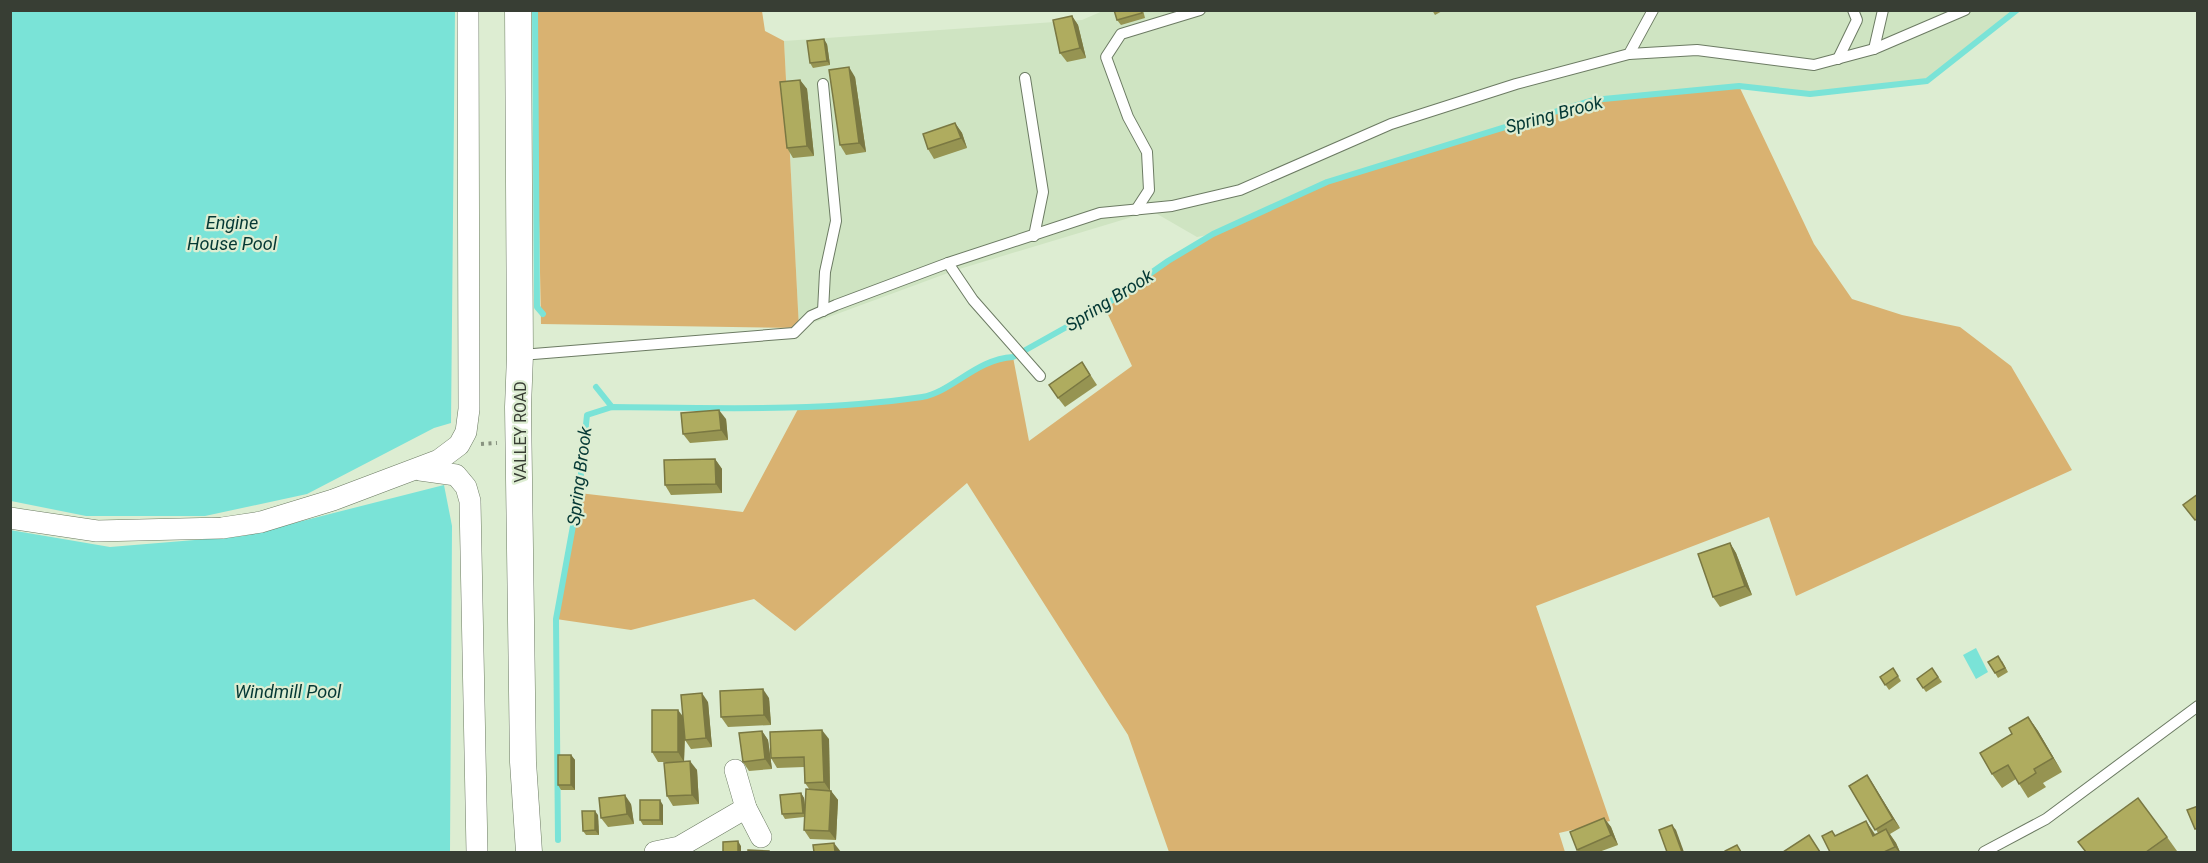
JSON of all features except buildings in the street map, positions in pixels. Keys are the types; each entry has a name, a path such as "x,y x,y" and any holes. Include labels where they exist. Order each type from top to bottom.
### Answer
{"street":[{"path":"10,518 97,531 222,528 261,522 417,470 439,460 459,445 466,432 469,409 468,10"},
{"name":"VALLEY ROAD","path":"518,10 519,442 523,762 529,852"},
{"path":"417,470 456,475 466,486 470,501 477,852"},
{"path":"735,770 746,808 761,837"},
{"path":"655,852 679,847 746,808"}],"lane":[{"path":"1136,210 1149,190 1147,152 1128,117 1106,57 1121,34 1200,10"},
{"path":"1629,54 1653,10"},
{"path":"1838,59 1857,20 1853,10"},
{"path":"1874,50 1883,10"},
{"path":"520,355 774,337 794,333 811,316 948,263 1100,213 1172,206 1240,190 1391,124 1516,84 1629,54 1697,50 1814,65 1874,50 1965,10"},
{"path":"1025,78 1043,192 1034,236"},
{"path":"823,84 836,221 825,272 823,311"},
{"path":"948,263 973,300 1040,376"},
{"path":"1984,852 2046,819 2198,706"}],"path":[{"path":"459,445 519,442"}],"shaded area":[{"path":"1105,10 2017,11 1927,81 1810,94 1739,86 1430,151 1327,182 1213,234 1197,237 1152,211 956,270 799,328 784,41 1082,20"},
{"path":"535,11 762,11 765,31 784,41 799,328 541,324"},
{"path":"1739,86 1814,244 1852,299 1902,315 1960,327 2011,366 2072,470 1796,596 1769,517 1536,606 1610,821 1559,833 1565,852 1169,852 1128,735 967,483 795,631 754,599 631,630 556,619 579,493 743,512 798,409 925,396 997,358 1013,357 1029,441 1132,366 1104,306 1168,261 1213,234 1327,182 1593,100"}],"water":[{"name":"Engine House Pool","path":"10,11 455,11 451,423 434,428 307,494 205,516 86,516 11,501"},
{"name":"Windmill Pool","path":"444,485 452,526 450,852 11,852 10,530 110,547 243,536"},
{"path":"1976,648 1988,672 1976,679 1963,655"}],"waterway":[{"path":"535,10 537,307 543,314"},
{"name":"Spring Brook","path":"558,840 556,619 579,493 587,415 612,407 806,407 883,402 933,394 987,363 1013,357 1104,306 1168,261 1213,234 1327,182 1593,100 1739,86 1810,94 1927,81 2017,10"},
{"path":"596,387 612,407"}]}
